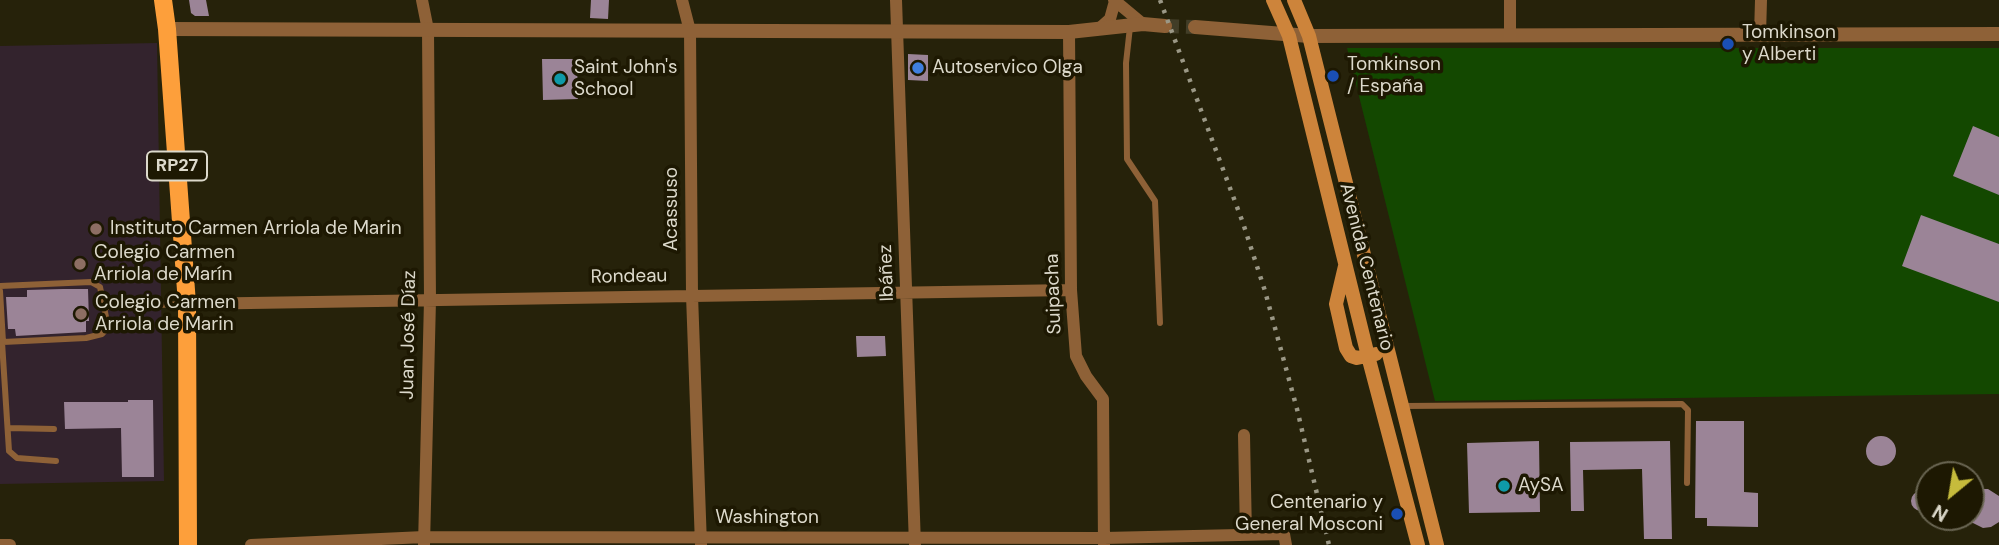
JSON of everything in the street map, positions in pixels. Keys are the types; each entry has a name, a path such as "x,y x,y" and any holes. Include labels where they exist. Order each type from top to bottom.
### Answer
{"main road":[{"name":"RP27","path":"163,0 187,304 188,545"},
{"name":"Avenida Centenario","path":"1273,0 1289,36 1346,265 1336,304 1346,348 1351,356 1368,356 1418,545"},
{"name":"Avenida Centenario","path":"1294,0 1309,36 1437,545"},
{"path":"1368,356 1389,351"}],"street":[{"name":"Juan José Díaz","path":"422,0 428,30 430,300 424,541"},
{"name":"Acassuso","path":"682,0 690,31 692,295 701,541"},
{"name":"Ibáñez","path":"896,0 915,542"},
{"path":"1510,0 1510,35"},
{"path":"1760,35 1761,0"},
{"path":"1115,1 1137,25"},
{"path":"1101,27 1110,19 1115,1"},
{"path":"167,29 1069,32 1101,27 1165,26"},
{"path":"1195,27 1289,36 1999,34"},
{"name":"Suipacha","path":"1069,32 1071,290 1076,356 1086,376 1103,399 1104,541"},
{"name":"Rondeau","path":"187,304 1071,290"},
{"path":"1244,435 1246,535"},
{"name":"Washington","path":"250,545 424,541 1104,541 1246,535 1285,539"},
{"path":"0,545 10,545"}],"lane":[{"path":"1137,25 1126,62 1126,159 1155,201 1160,323"},
{"path":"2,342 86,338 102,334 108,327 100,287 92,282 0,289 2,342 9,451 17,458 56,461"},
{"path":"105,307 187,304"},
{"path":"1403,406 1682,404 1688,410 1687,483"},
{"path":"8,428 54,429"}],"shaded area":[{"name":"Colegio Carmen Arriola de Marín","path":"157,43 164,481 0,484 0,46"}],"green space":[{"path":"1347,48 1999,48 1999,394 1435,401"}],"building":[{"path":"189,0 206,0 209,16 195,16 191,13"},
{"path":"591,0 609,0 608,19 590,18"},
{"name":"Autoservico Olga","path":"908,54 928,55 928,81 908,80"},
{"name":"Saint John's School","path":"542,59 577,59 578,99 543,100"},
{"path":"1973,126 1999,137 1999,195 1953,176"},
{"path":"1921,215 1999,244 1999,302 1902,266"},
{"path":"88,289 89,321 86,321 86,332 16,336 15,329 8,329 6,297 27,297 27,290"},
{"path":"856,336 885,336 886,356 857,357"},
{"path":"153,400 154,477 122,477 121,428 65,429 64,402"},
{"path":"1696,421 1744,421 1744,492 1758,493 1758,527 1707,526 1707,518 1695,518"},
{"path":"1881,436 1892,440 1896,451 1892,462 1881,466 1870,462 1866,451 1870,440"},
{"path":"1539,441 1540,512 1469,513 1467,443"},
{"path":"1670,441 1672,539 1644,539 1642,469 1583,470 1584,511 1571,511 1570,442"},
{"path":"1985,489 1999,496 1999,522 1985,528"},
{"path":"1915,493 1915,509 1911,501"}],"tunnel":[{"path":"1165,26 1195,27"}],"railway":[{"path":"1160,0 1243,223 1265,291 1297,409 1329,545"}],"place":[{"name":"Tomkinson y Alberti","path":"1728,44"},
{"name":"Autoservico Olga","path":"918,68"},
{"name":"Tomkinson / España","path":"1333,76"},
{"name":"Saint John's School","path":"560,79"},
{"name":"Instituto Carmen Arriola de Marin","path":"96,229"},
{"name":"Colegio Carmen Arriola de Marín","path":"80,264"},
{"name":"Colegio Carmen Arriola de Marin","path":"81,314"},
{"name":"AySA","path":"1504,486"},
{"name":"Centenario y General Mosconi","path":"1397,514"}]}
